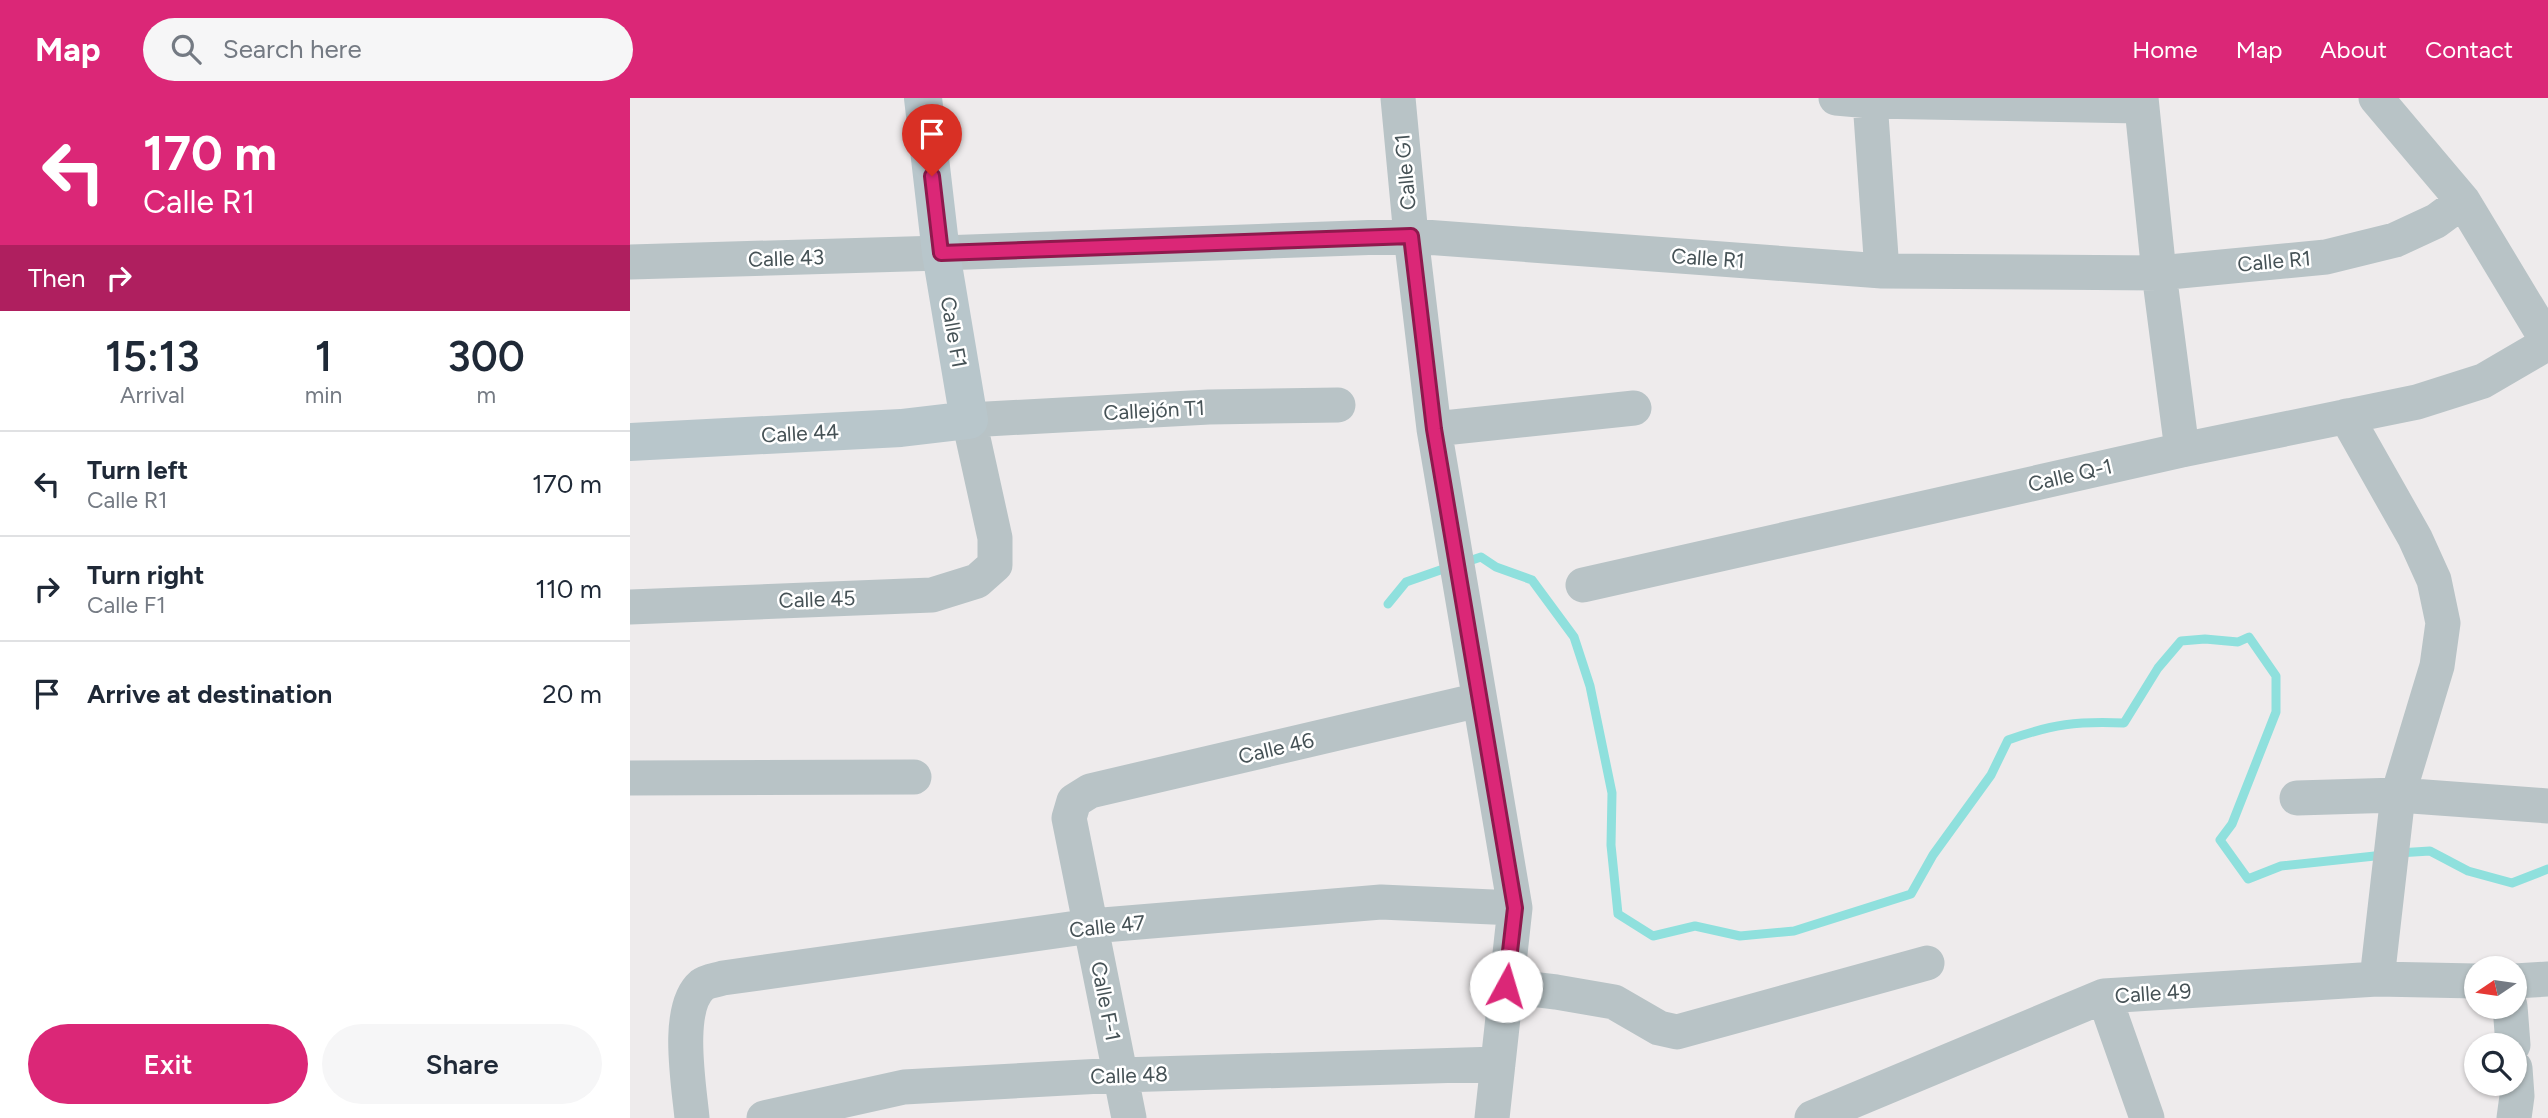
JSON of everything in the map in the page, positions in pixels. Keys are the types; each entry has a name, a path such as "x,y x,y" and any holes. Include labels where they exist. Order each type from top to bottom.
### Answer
{"street":[{"name":"Calle F1","path":"923,98 941,253 969,420 995,538 995,565"},
{"name":"Calle G1","path":"1398,98 1434,429 1515,908 1492,1118"},
{"path":"1836,98 1870,101 2140,102 2182,450"},
{"path":"2376,98 2463,201 2548,342"},
{"path":"1870,101 1882,271"},
{"name":"Calle R1","path":"941,253 1411,236 1882,271 2159,272 2326,257 2395,240 2436,221 2463,201"},
{"name":"Calle 43","path":"630,262 941,253"},
{"name":"Calle Q-1","path":"1583,585 2182,450 2417,402 2483,381 2548,342"},
{"name":"Callejón T1","path":"969,420 1209,407 1338,405"},
{"path":"1434,429 1634,408"},
{"path":"2346,416 2415,538 2434,580 2443,624 2437,666 2398,795 2377,979"},
{"name":"Calle 44","path":"630,442 901,428 969,420"},
{"name":"Calle 45","path":"630,607 932,595 977,581 995,565"},
{"name":"Calle 46","path":"1074,801 1090,791 1479,700"},
{"path":"630,778 914,777"},
{"path":"2297,798 2398,795 2548,806"},
{"name":"Calle F-1","path":"1074,801 1069,818 1129,1118"},
{"name":"Calle 47","path":"692,1118 685,1024 688,1005 703,984 723,978 1091,926 1381,902 1515,908"},
{"path":"1506,986 1614,1002 1659,1028 1677,1032 1927,963"},
{"name":"Calle 49","path":"1812,1118 2104,996 2377,979 2464,981"},
{"path":"2527,980 2548,979"},
{"path":"2104,996 2147,1118"},
{"name":"Calle 48","path":"764,1118 904,1087 1120,1075 1498,1064"},
{"path":"2514,1118 2517,1096"}],"waterway":[{"path":"1463,563 1481,557 1496,567 1532,580 1574,637 1590,686 1612,793 1611,845 1618,914 1653,936 1695,926 1740,936 1794,931 1911,894 1933,855 1991,775 2008,740 2065,725 2124,723 2158,668 2181,641 2205,639 2238,642 2249,637 2276,676 2276,712 2232,824 2220,840 2248,879 2281,866 2384,855"},
{"path":"1388,604 1406,582 1449,567"},
{"path":"2398,853 2430,851 2468,871 2512,883 2548,869"}],"route":[{"path":"932,176 941,253 1411,236 1434,429 1515,908 1506,986"}]}
